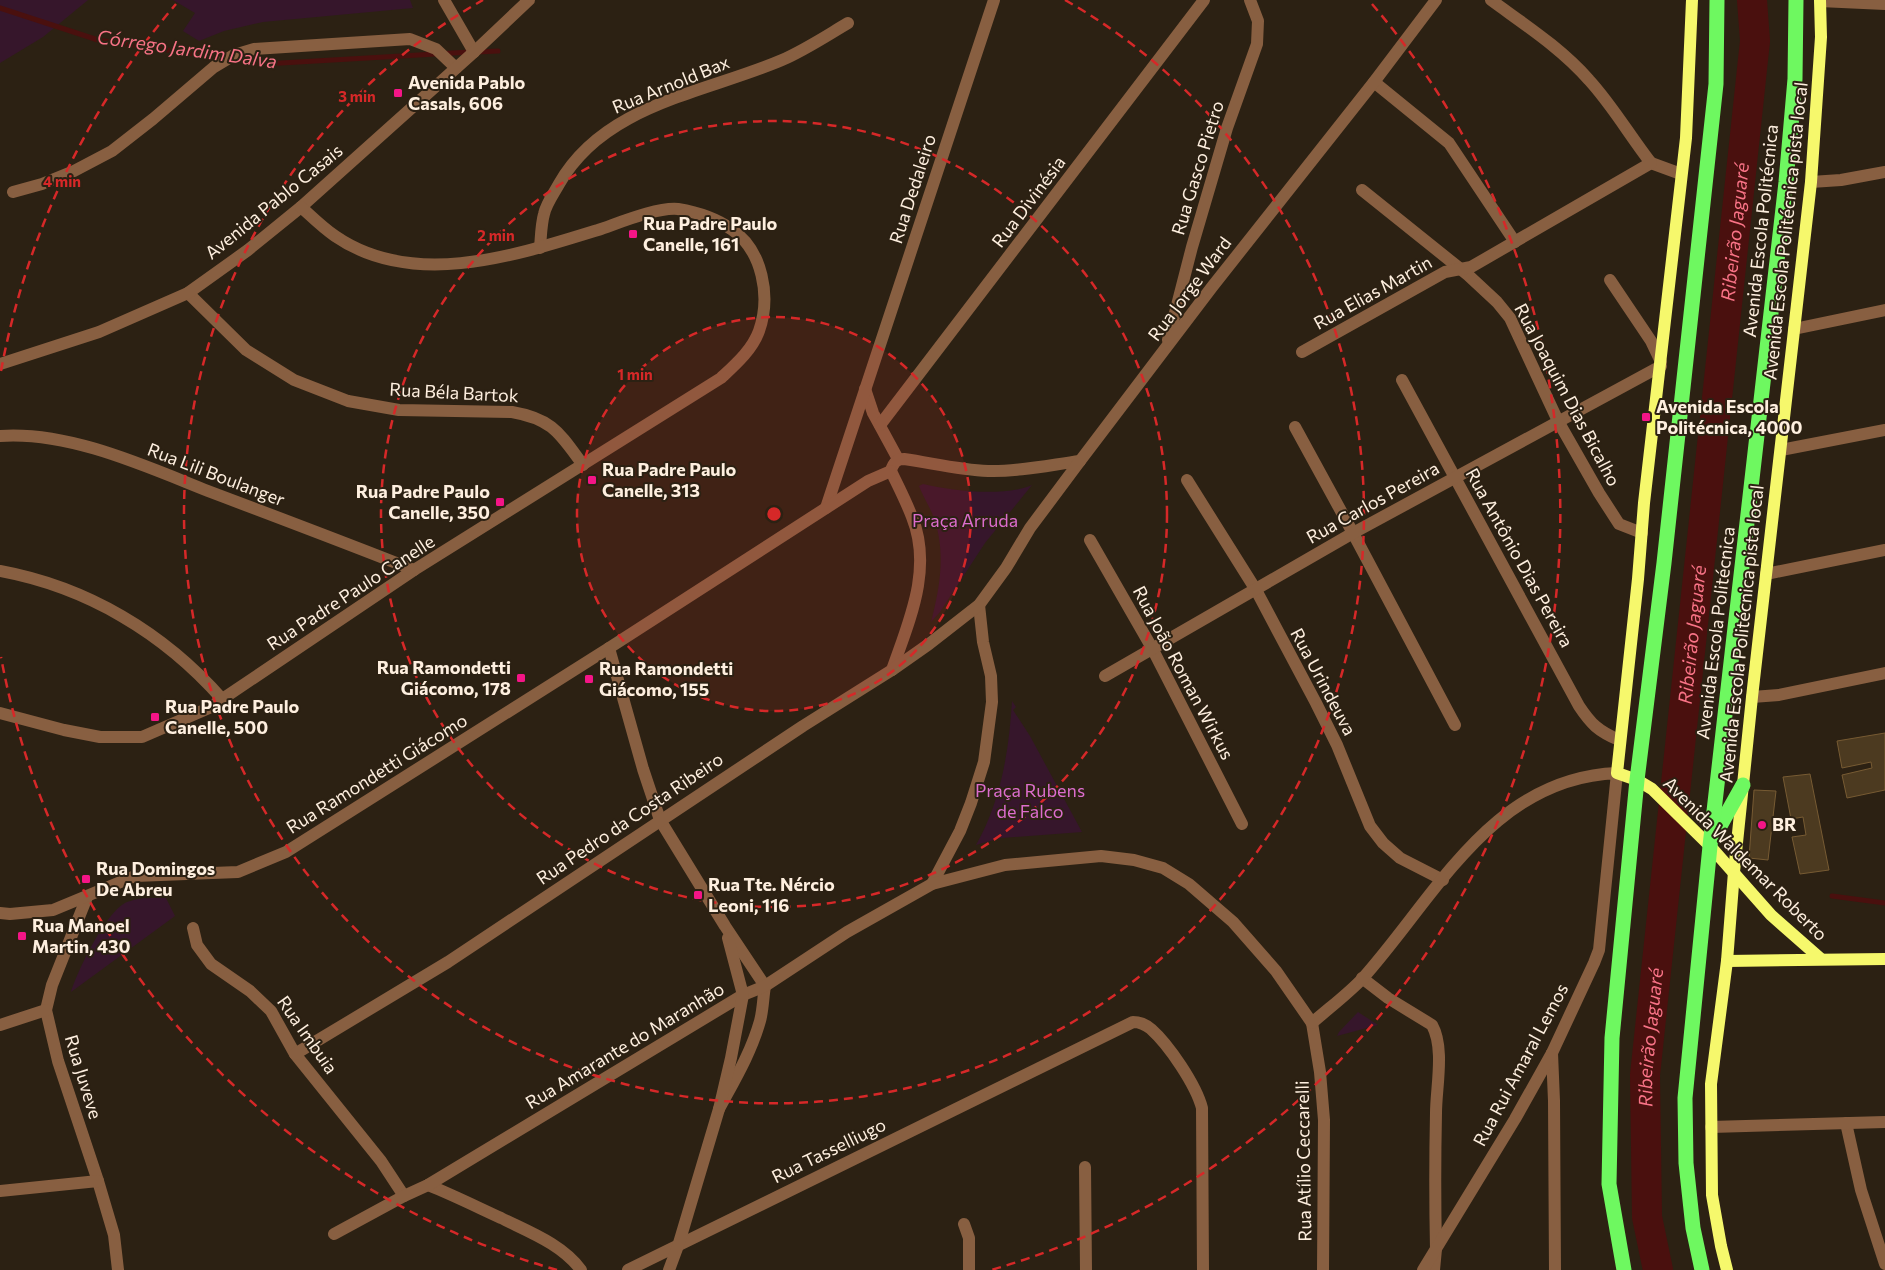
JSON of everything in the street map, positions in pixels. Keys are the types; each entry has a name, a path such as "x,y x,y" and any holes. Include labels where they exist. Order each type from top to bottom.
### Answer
{"highway":[{"path":"1624,1270 1609,1184 1611,1056 1637,780 1665,554 1716,84 1716,0"},
{"name":"Avenida Escola Politécnica","path":"1702,1270 1693,1228 1686,1163 1685,1098 1710,846 1786,182 1795,79 1796,0"},
{"path":"1710,846 1724,816 1743,785"}],"main road":[{"path":"1616,773 1644,502 1680,202 1681,174 1686,138 1692,0"},
{"name":"Avenida Escola Politécnica pista local","path":"1727,1270 1712,1195 1710,1084 1727,961 1752,697 1811,182 1821,37 1820,1"},
{"name":"Avenida Waldemar Roberto","path":"1616,773 1637,780 1652,790 1691,826 1771,915 1821,959"},
{"name":"Avenida Waldemar Roberto","path":"1727,961 1885,959"}],"street":[{"path":"444,0 474,52"},
{"name":"Avenida Pablo Casais","path":"0,364 98,332 188,292 248,250 301,207 474,52 529,0"},
{"name":"Rua Dedaleiro","path":"826,508 994,0"},
{"name":"Rua Divinésia","path":"880,425 1204,0"},
{"name":"Rua Gasco Pietro","path":"1167,348 1227,128 1257,44 1258,22 1250,0"},
{"name":"Rua Jorge Ward","path":"979,605 1006,568 1030,528 1212,286 1374,82 1436,0"},
{"path":"1491,0 1554,46 1572,62 1590,81 1652,163 1681,174"},
{"path":"1820,1 1885,4"},
{"name":"Rua Arnold Bax","path":"540,248 544,213 552,195 566,171 581,153 599,137 622,121 664,103 782,60 848,23"},
{"path":"13,192 42,184 74,171 112,151 214,67 234,55 254,49 410,39 436,50 456,68"},
{"path":"1374,82 1449,143 1515,242"},
{"name":"Rua Elias Martin","path":"1302,352 1445,272 1470,267 1652,163"},
{"path":"1811,182 1841,180 1885,172"},
{"name":"Rua Joaquim Dias Bicalho","path":"1362,190 1497,302 1510,318 1558,421 1599,493 1619,524 1642,533"},
{"name":"Rua Padre Paulo Canelle","path":"0,713 64,730 100,737 142,737 209,708 414,570 721,378 743,358 758,333 764,312 765,288 759,268 749,246 732,229 705,216 677,209 651,213 540,248 450,265 406,263 369,254 336,237 301,207"},
{"path":"1610,280 1651,341 1661,364"},
{"name":"Rua Béla Bartok","path":"188,292 246,350 294,380 348,401 399,410 512,412 542,419 559,433 583,465"},
{"path":"1794,328 1885,310"},
{"name":"Rua Carlos Pereira","path":"1105,676 1353,533 1661,364"},
{"name":"Rua Antônio Dias Pereira","path":"1402,380 1579,706 1590,723 1602,733 1619,740"},
{"path":"865,389 880,425 898,459"},
{"path":"1295,427 1455,725"},
{"path":"1781,450 1885,430"},
{"name":"Rua Lili Boulanger","path":"0,436 13,435 66,442 118,456 414,570"},
{"path":"892,670 917,596 921,562 917,533 912,517 891,471 893,464 898,459 959,469 989,471 1080,461"},
{"name":"Rua Ramondetti Giácomo","path":"0,913 10,914 52,910 134,876 238,872 286,852 609,648 868,481 891,471"},
{"name":"Rua Urindeuva","path":"1187,480 1256,590 1337,745 1370,826 1383,843 1400,858 1443,880"},
{"name":"Rua João Roman Wirkus","path":"1090,540 1152,648 1242,824"},
{"path":"1766,574 1885,550"},
{"path":"0,571 30,576 89,598 138,624 202,676 222,699"},
{"path":"932,884 960,831 984,762 992,702 991,676 983,642 979,605"},
{"name":"Rua Pedro da Costa Ribeiro","path":"295,1054 448,962 660,820 892,670 979,605"},
{"path":"609,648 643,770 660,820 725,926 765,986 756,1033 746,1057 719,1109"},
{"path":"1752,697 1778,695 1885,673"},
{"path":"1312,1023 1362,978 1480,836 1504,814 1530,797 1561,782 1586,775 1616,773"},
{"name":"Rua Rui Amaral Lemos","path":"1423,1270 1515,1119 1552,1053 1588,978 1599,950 1616,773"},
{"name":"Rua Amarante do Maranhão","path":"334,1234 428,1185 743,995 765,986 847,932 932,884 1005,865 1101,856 1134,860 1163,868 1189,884 1233,922 1276,971 1312,1023"},
{"name":"Rua Juveve","path":"87,897 52,985 46,1010 58,1061 114,1235 118,1270"},
{"path":"669,1270 679,1243 719,1109 743,995 725,926"},
{"name":"Rua Imbuia","path":"193,928 197,945 211,964 250,991 271,1011 295,1054 381,1161 404,1196"},
{"path":"1362,978 1388,998 1432,1026 1435,1030 1439,1056 1436,1105 1436,1249 1434,1270"},
{"path":"0,1025 46,1010"},
{"name":"Rua Tasselliugo","path":"628,1270 679,1243 1133,1022 1140,1022 1151,1029 1173,1056 1199,1095 1202,1108 1203,1270"},
{"name":"Rua Atílio Ceccarelli","path":"1312,1023 1320,1072 1324,1120 1323,1270"},
{"path":"1552,1053 1555,1270"},
{"path":"1712,1127 1885,1122"},
{"path":"1846,1123 1861,1190 1885,1264"},
{"path":"1085,1168 1086,1270"},
{"path":"0,1191 98,1181"},
{"path":"428,1185 543,1238 574,1260 581,1270"},
{"path":"964,1224 969,1238 969,1270"}],"green space":[{"path":"0,0 88,0 43,37 0,63"},
{"path":"173,0 410,0 413,8 263,22 224,31 199,41 183,31 195,13"},
{"name":"Praça Arruda","path":"923,484 978,492 1007,491 1032,485 985,543 940,612 931,622 939,583 941,557 938,531 934,518 919,486"},
{"name":"Praça Rubens de Falco","path":"1012,701 1016,707 1013,710 1030,736 1082,832 1001,838 976,845 985,828 998,793 1009,738"},
{"path":"166,898 175,916 71,992 94,942 110,917 119,908 127,902 136,899"},
{"path":"1358,1012 1378,1025 1337,1036 1339,1032"}],"building":[{"path":"1885,733 1885,790 1847,798 1842,775 1872,768 1871,762 1842,768 1837,741"},
{"path":"1810,774 1829,870 1800,874 1792,837 1806,835 1803,817 1791,819 1783,777"},
{"name":"BR","path":"1754,790 1776,791 1768,860 1749,858"}],"waterway":[{"name":"Ribeirão Jaguaré","path":"1658,1270 1647,1217 1645,1075 1755,41 1752,0"},
{"name":"Córrego Jardim Dalva","path":"0,8 98,40 223,58"},
{"name":"Córrego Jardim Dalva","path":"478,52 498,51"},
{"name":"Córrego Jardim Dalva","path":"234,59 264,64 470,52"},
{"path":"1832,896 1885,903"}],"place":[{"name":"Avenida Pablo Casals, 606","path":"398,93"},
{"name":"Rua Padre Paulo Canelle, 161","path":"633,234"},
{"name":"Avenida Escola Politécnica, 4000","path":"1646,417"},
{"name":"Rua Padre Paulo Canelle, 313","path":"592,480"},
{"name":"Rua Padre Paulo Canelle, 350","path":"500,502"},
{"name":"Rua Ramondetti Giácomo, 178","path":"521,678"},
{"name":"Rua Ramondetti Giácomo, 155","path":"589,679"},
{"name":"Rua Padre Paulo Canelle, 500","path":"155,717"},
{"name":"BR","path":"1762,825"},
{"name":"Rua Domingos De Abreu","path":"86,879"},
{"name":"Rua Tte. Nércio Leoni, 116","path":"698,895"},
{"name":"Rua Manoel Martin, 430","path":"22,936"}]}
